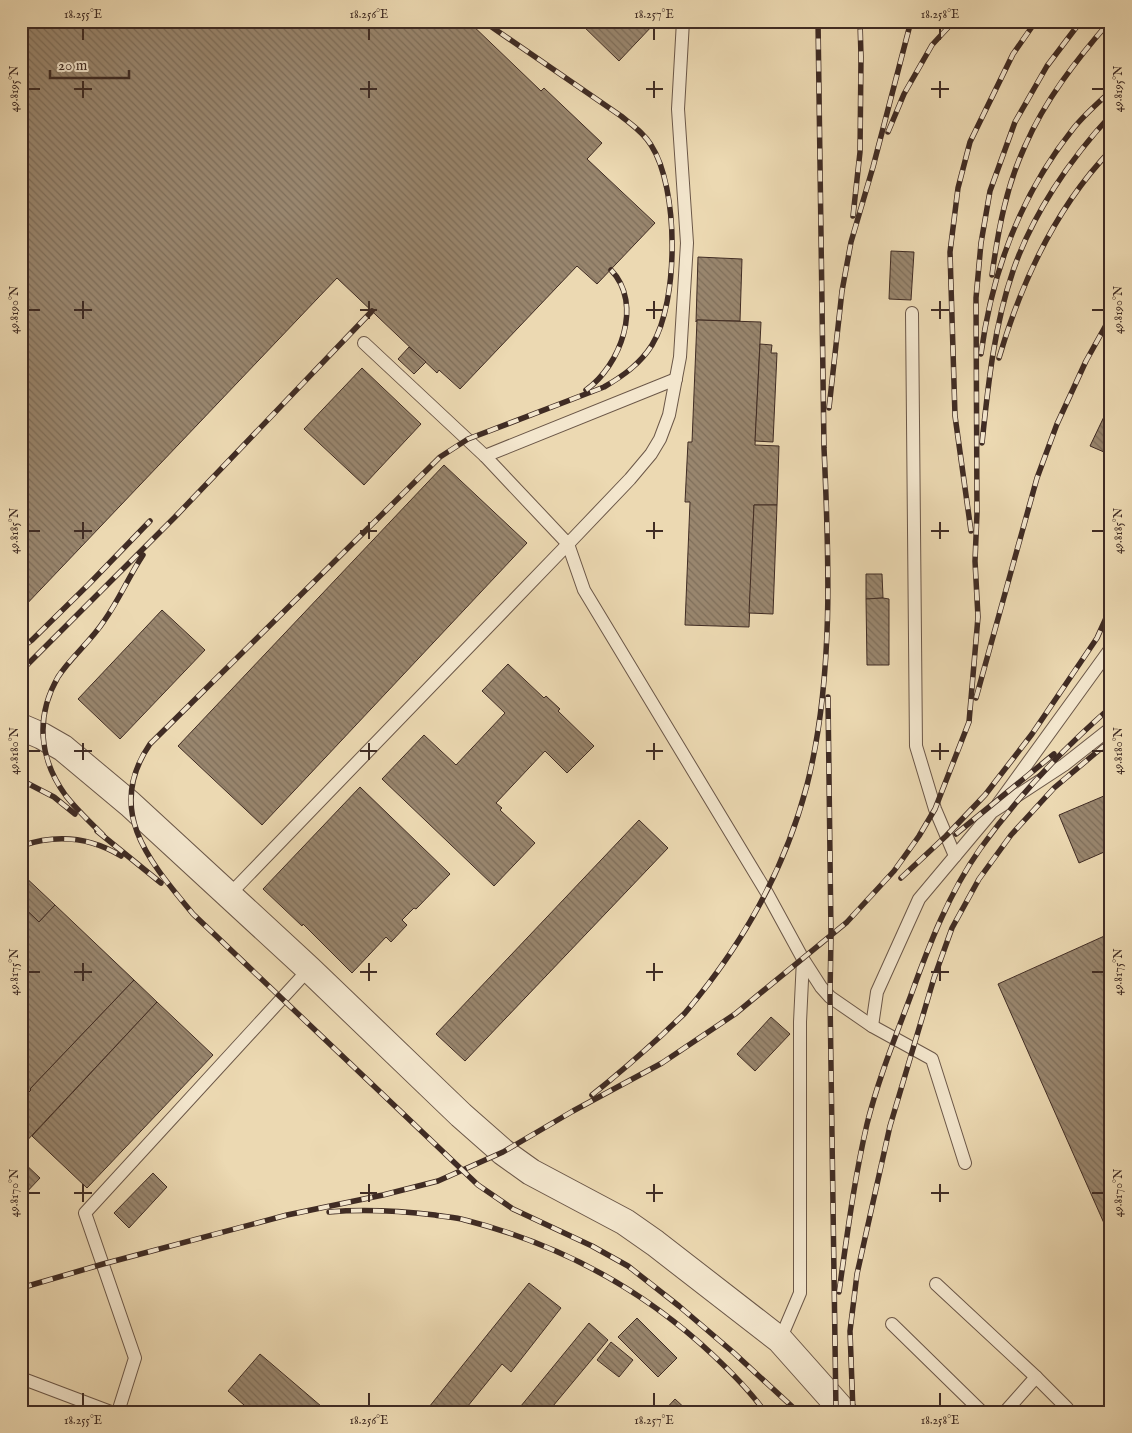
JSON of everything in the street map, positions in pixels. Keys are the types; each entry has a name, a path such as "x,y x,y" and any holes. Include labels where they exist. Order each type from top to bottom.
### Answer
{"street":[{"path":"21,727 63,748 130,804 309,969 461,1115 503,1152 531,1172 625,1222 655,1243 780,1340 844,1412"}],"lane":[{"path":"229,895 630,479 651,454 660,439 669,415 680,357 687,243 678,109 683,21"},
{"path":"912,313 916,746 935,809 955,856"},
{"path":"364,343 485,456 568,544 584,590 767,893 802,959 820,987 830,997 872,1026 932,1059 965,1163"},
{"path":"485,456 676,379"},
{"path":"872,1026 876,992 919,899 992,812 1111,648"},
{"path":"992,812 1064,765 1111,728"},
{"path":"780,1340 800,1294 800,1022 802,959"},
{"path":"118,1412 134,1358 85,1213 309,969"},
{"path":"936,1284 1036,1377 1067,1408 1064,1412"},
{"path":"892,1324 982,1412"},
{"path":"1005,1412 1036,1377"},
{"path":"21,1378 111,1412"}],"building":[{"path":"21,21 468,21 541,91 544,88 602,143 587,159 655,223 597,284 577,266 460,389 439,370 437,373 337,278 21,610"},
{"path":"578,21 650,21 654,24 619,61"},
{"path":"891,251 914,252 911,300 889,299"},
{"path":"698,257 742,259 740,321 697,320 696,322"},
{"path":"697,320 761,322 755,445 779,446 777,505 754,505 749,627 685,625 690,502 685,502 688,442 692,442"},
{"path":"760,344 772,345 771,353 777,353 773,442 755,441"},
{"path":"409,347 426,362 414,374 398,359"},
{"path":"362,368 421,424 364,485 304,429"},
{"path":"1111,402 1111,455 1090,446"},
{"path":"444,465 527,543 262,825 178,746"},
{"path":"754,505 777,505 773,614 749,613"},
{"path":"866,574 882,574 883,598 866,599"},
{"path":"866,599 889,599 889,665 867,665"},
{"path":"162,610 205,650 120,739 78,699"},
{"path":"508,664 544,698 546,696 560,709 558,711 594,746 567,773 545,751 496,803 502,808 500,810 535,843 494,886 382,779 424,735 456,765 505,713 482,691"},
{"path":"360,787 450,874 416,909 414,908 402,920 407,925 391,942 386,937 352,973 303,924 302,926 263,889"},
{"path":"1111,793 1111,849 1079,863 1059,815"},
{"path":"639,820 668,848 465,1061 436,1034"},
{"path":"21,873 55,905 39,922 21,905"},
{"path":"21,905 39,922 55,905 134,980 21,1100"},
{"path":"1111,933 1111,1239 998,984"},
{"path":"134,980 157,1002 21,1147 21,1100"},
{"path":"157,1002 213,1055 87,1188 32,1136"},
{"path":"771,1017 790,1034 755,1071 737,1054"},
{"path":"21,1160 40,1178 21,1198"},
{"path":"153,1173 167,1187 129,1228 114,1213"},
{"path":"529,1283 561,1308 511,1372 502,1364 463,1412 425,1412"},
{"path":"637,1318 677,1358 658,1377 618,1337"},
{"path":"589,1323 608,1340 548,1412 516,1412"},
{"path":"611,1342 633,1360 619,1377 597,1360"},
{"path":"260,1354 328,1412 252,1412 228,1391"},
{"path":"675,1399 689,1412 663,1412"},
{"path":"932,1406 939,1412 927,1412"}],"railway":[{"path":"483,21 621,116 641,133 651,145 660,164 667,188 671,216 671,274 661,326 652,345 637,364 604,387 468,439 440,457 150,744 137,768 131,792 132,814 138,835 148,855 193,914 478,1185 513,1209 592,1246 628,1266 734,1353 798,1412"},
{"path":"592,1095 685,1013 725,961 759,906 787,847 807,785 816,745 826,661 828,618 818,21"},
{"path":"853,216 860,152 860,21"},
{"path":"829,408 842,291 851,242 873,167 911,21"},
{"path":"888,132 904,94 932,45 954,21"},
{"path":"971,531 955,416 950,252 958,188 970,142 1013,54 1036,21"},
{"path":"21,1288 287,1215 383,1195 438,1181 503,1152 573,1111 662,1063 735,1014 847,922 894,871 919,836 935,809 969,722 978,617 975,561 977,513 976,298 981,243 990,191 1015,122 1047,66 1081,21"},
{"path":"992,275 1004,209 1013,177 1025,146 1052,96 1110,21"},
{"path":"981,354 986,323 1001,264 1024,207 1038,180 1073,129 1111,91"},
{"path":"982,443 996,335 1006,292 1021,250 1054,188 1081,150 1111,115"},
{"path":"999,358 1018,302 1043,247 1073,196 1111,150"},
{"path":"586,390 609,366 624,334 627,317 626,300 621,284 611,270"},
{"path":"21,671 175,517 372,311"},
{"path":"976,698 1037,478 1057,424 1086,361 1111,316"},
{"path":"21,648 32,640 89,584 150,521"},
{"path":"103,835 70,801 57,782 46,753 43,738 43,722 46,707 58,677 104,621 143,555"},
{"path":"901,878 946,836 985,795 1032,734 1097,638 1111,607"},
{"path":"828,697 836,1412"},
{"path":"839,1292 862,1145 871,1108 925,957 949,901 980,849 1009,811 1058,757 1111,707"},
{"path":"853,1412 850,1331 857,1274 890,1126 934,978 952,928 979,879 1011,835 1054,788 1111,740"},
{"path":"956,834 1054,754"},
{"path":"21,780 54,797 75,814"},
{"path":"97,831 161,883"},
{"path":"21,846 47,840 72,839 97,845 121,856"},
{"path":"329,1212 396,1212 458,1218 500,1230 566,1256 629,1290 687,1332 734,1376 765,1412"}]}
